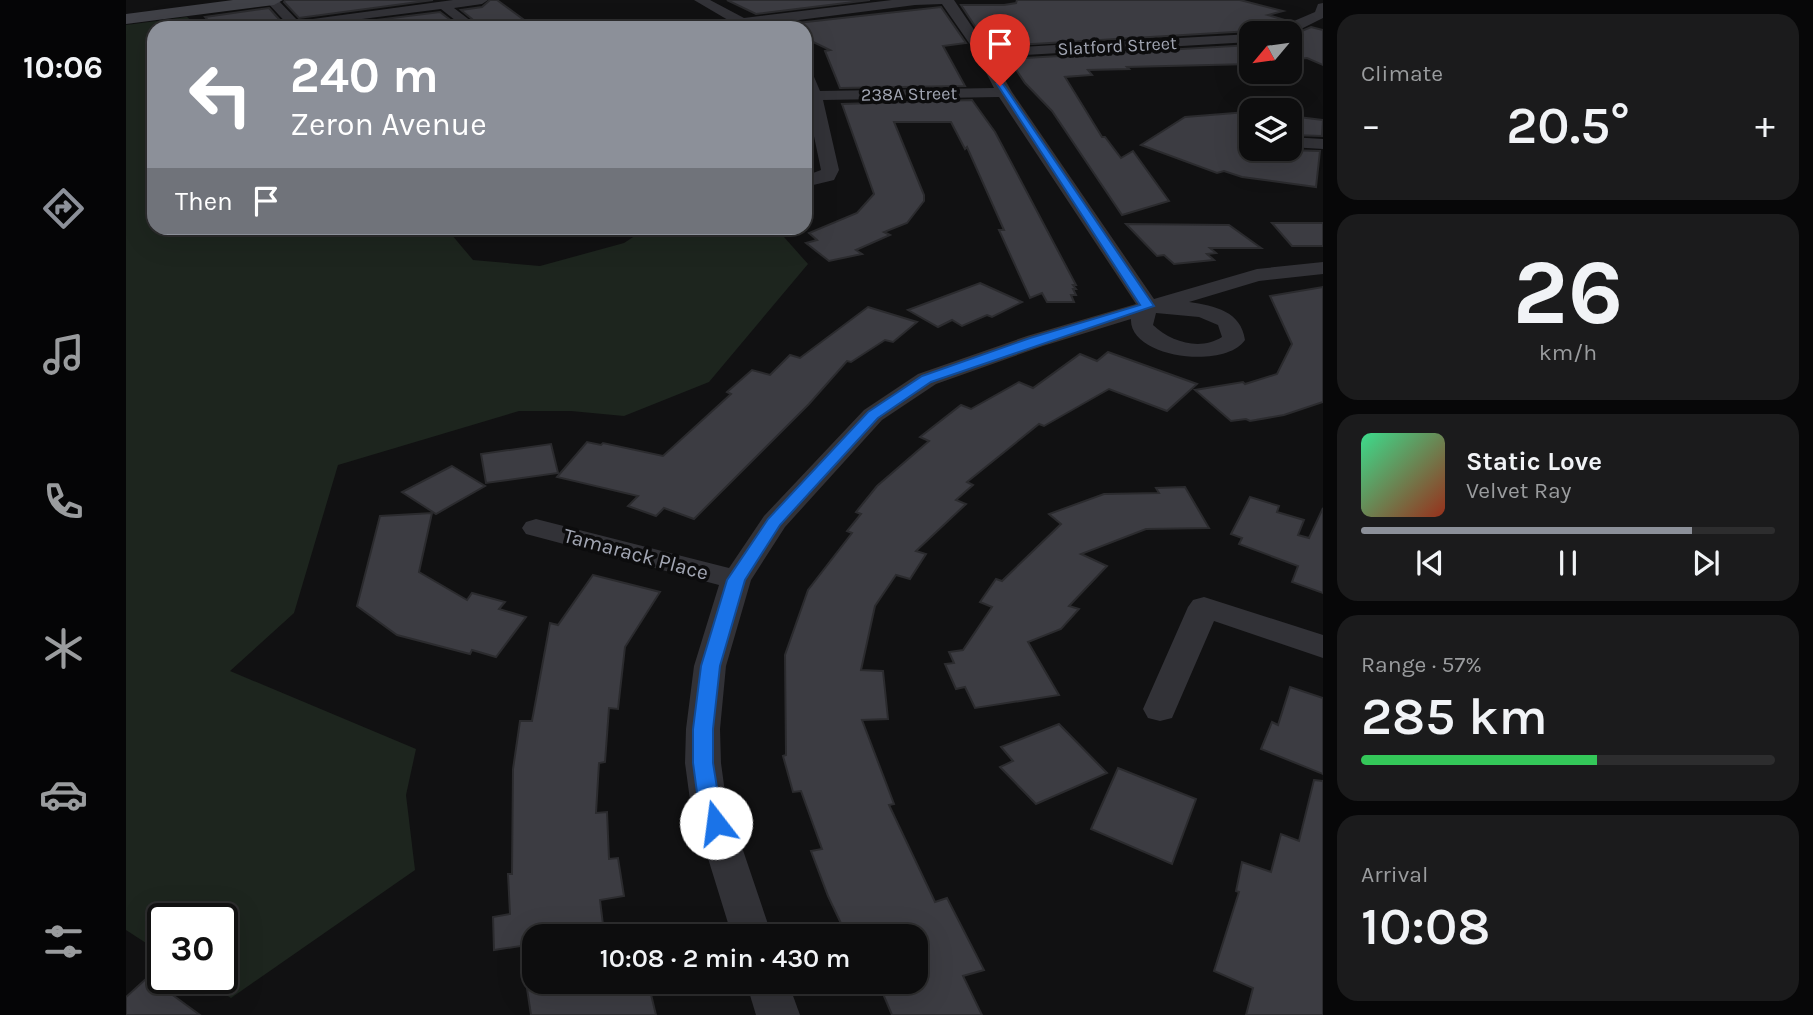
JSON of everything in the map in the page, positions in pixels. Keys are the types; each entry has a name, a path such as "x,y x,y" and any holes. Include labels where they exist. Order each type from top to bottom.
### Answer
{"main road":[{"path":"126,19 272,0"}],"street":[{"path":"272,0 291,21"},
{"path":"336,21 482,0"},
{"path":"700,0 740,21"},
{"path":"776,21 915,1 947,0 983,53 1003,92 1148,306"},
{"path":"443,5 464,21"},
{"path":"1302,23 1321,14 1323,7"},
{"name":"Slatford Street","path":"983,53 1239,38"},
{"path":"812,91 830,170 828,176 812,182"},
{"name":"238A Street","path":"814,96 1003,92"},
{"path":"1302,143 1323,145"},
{"path":"748,924 708,800 703,763 703,729 710,666 736,580 774,522 873,415 926,379 1035,341 1257,275 1323,268"},
{"name":"Tamarack Place","path":"536,528 736,580"},
{"path":"1160,709 1203,607 1323,647"},
{"path":"771,994 778,1015"}],"shaded area":[{"path":"187,17 192,21 156,21"},
{"path":"147,22 147,235 452,235 473,260 540,266 624,243 636,235 782,235 808,264 709,382 624,416 571,411 519,411 338,465 294,613 230,671 416,749 406,795 415,870 238,993 238,903 147,903 147,944 126,930 126,25"}],"building":[{"path":"285,0 433,0 299,18"},
{"path":"490,0 497,0 526,21 474,21 461,10 482,7"},
{"path":"727,0 870,0 756,14"},
{"path":"1017,0 1240,0 1283,11 1268,15 1288,21 1239,21 1239,32 1001,46 998,40 984,40 961,5 1016,3"},
{"path":"941,7 966,43 943,46 965,86 840,88 825,51 830,50 812,41 812,21"},
{"path":"269,8 281,21 208,21 205,17"},
{"path":"440,12 452,21 368,21"},
{"path":"1311,27 1323,30 1323,65 1302,59 1302,31"},
{"path":"1239,46 1239,64 1127,67 1129,69 1088,70 1092,75 1065,77 1102,137 1105,137 1121,158 1133,151 1169,201 1122,215 1052,111 1025,83 1009,59"},
{"path":"972,100 995,132 1076,285 1073,285 1076,289 1073,289 1076,295 1071,295 1074,302 1047,302 1042,293 1030,298 999,230 1004,230 967,147 965,149 951,122 894,122 924,195 924,201 907,223 884,232 890,235 856,250 862,254 829,261 806,243 817,240 811,235 812,232 857,213 874,194 842,104"},
{"path":"1239,113 1239,161 1302,161 1302,150 1320,151 1316,187 1242,177 1224,171 1217,173 1141,145 1185,117"},
{"path":"1302,117 1323,120 1322,136 1302,135"},
{"path":"1272,223 1323,223 1323,246 1292,246"},
{"path":"1126,224 1229,225 1261,248 1210,248 1216,253 1207,254 1214,260 1174,264 1164,255 1157,256"},
{"path":"980,283 1022,302 992,317 987,315 962,326 952,320 938,327 908,310"},
{"path":"1323,287 1323,402 1284,415 1250,421 1231,421 1195,390 1243,382 1245,384 1277,374 1292,344 1270,296"},
{"path":"868,307 917,322 893,342 885,340 851,362 847,361 809,404 694,519 664,508 656,516 628,506 638,496 557,477 587,442 663,456 731,394 727,392 752,370 770,375 790,355 800,358"},
{"path":"1108,352 1197,384 1167,411 1109,389 1044,426 1039,424 967,482 973,485 956,500 966,504 916,551 926,554 910,579 896,575 875,606 861,670 883,671 888,719 862,720 894,804 889,805 935,902 947,898 984,970 963,976 982,1015 892,1015 883,994 928,994 928,924 841,924 811,851 822,849 801,791 793,792 783,756 786,755 785,655 808,590 852,533 847,531 861,514 856,512 877,486 929,441 920,437 961,405 971,409 1019,382 1033,388 1080,354 1097,361"},
{"path":"551,444 558,473 486,483 481,454"},
{"path":"452,466 485,486 436,514 402,492"},
{"path":"1185,487 1209,528 1146,529 1081,554 1107,566 1069,606 1079,609 1061,629 1028,642 1059,695 975,708 965,687 956,689 945,664 954,663 949,652 963,650 992,607 980,602 996,579 1002,581 1061,524 1049,514 1104,494 1159,493 1156,488"},
{"path":"1250,497 1279,506 1277,512 1304,520 1298,535 1309,538 1323,508 1323,593 1292,582 1298,566 1239,544 1242,538 1231,534"},
{"path":"432,513 419,572 467,600 472,593 505,602 499,609 526,617 496,657 472,650 470,654 397,635 357,606 380,516"},
{"path":"593,575 660,592 625,647 618,709 609,708 605,762 599,763 596,813 607,812 609,859 618,858 624,896 600,900 603,924 522,924 522,946 494,950 493,917 510,914 508,874 512,874 513,769 520,721 532,721 550,623 558,625"},
{"path":"1290,687 1323,698 1323,774 1261,749 1272,722 1278,725"},
{"path":"1059,724 1107,773 1036,804 1000,767 1013,761 1001,747"},
{"path":"1118,768 1196,799 1172,864 1091,829"},
{"path":"1314,780 1323,781 1323,1015 1246,1015 1253,988 1214,971 1239,892 1236,891 1242,862 1271,872 1281,834 1299,841"},
{"path":"147,978 147,994 171,994 200,1015 126,1015 126,997"},
{"path":"528,994 651,994 656,1015 531,1015"}],"route":[{"path":"716,823 708,800 703,763 703,729 710,666 736,580 774,522 873,415 926,379 1148,306 1000,86"}]}
